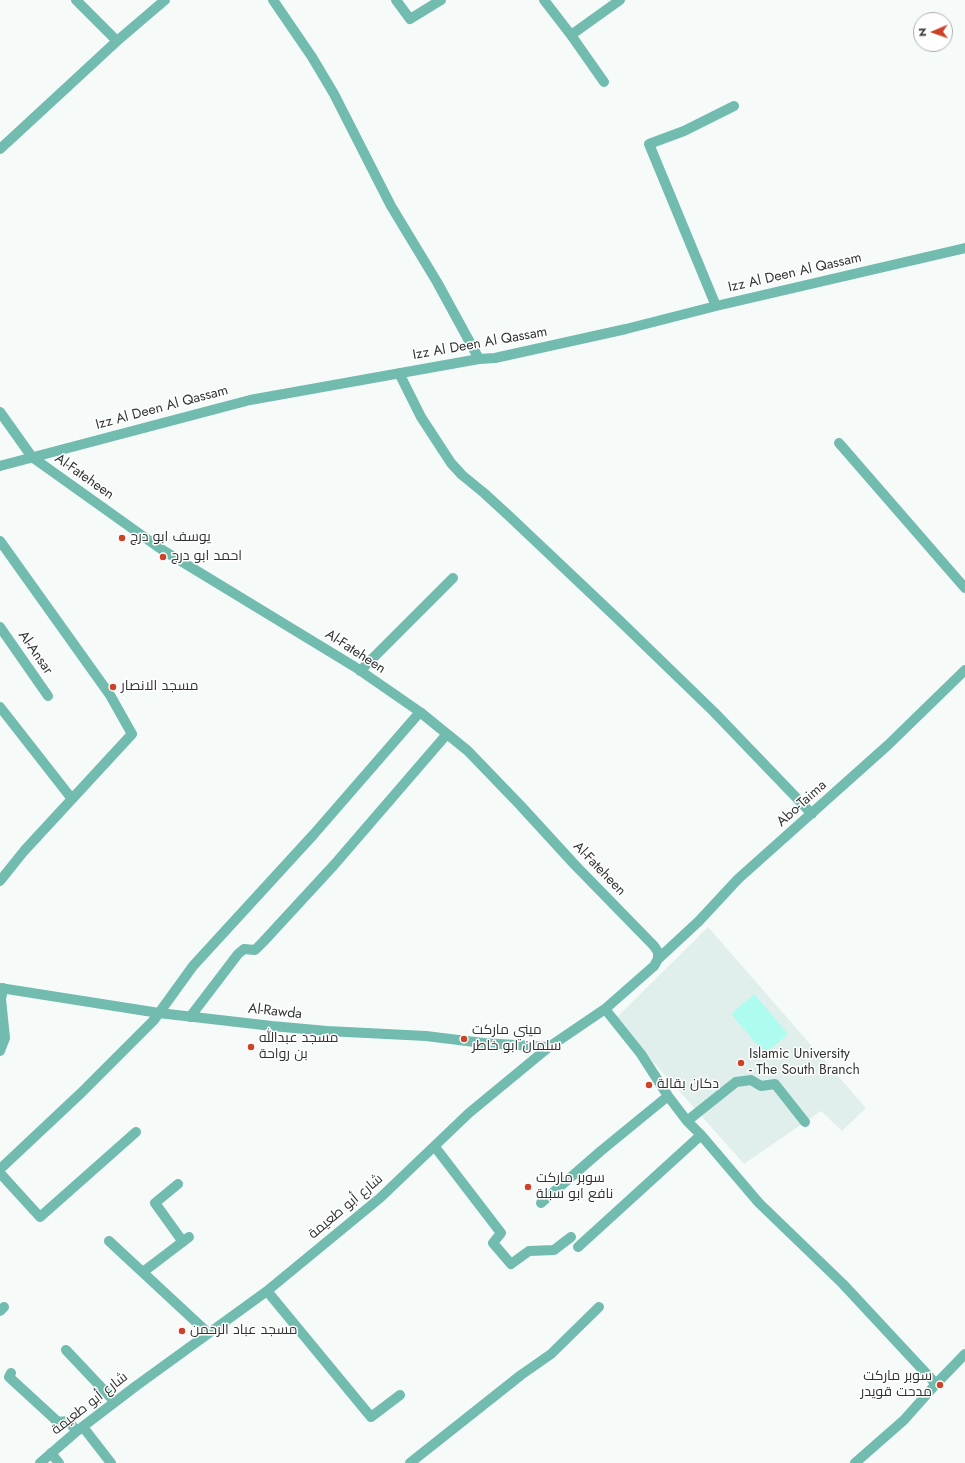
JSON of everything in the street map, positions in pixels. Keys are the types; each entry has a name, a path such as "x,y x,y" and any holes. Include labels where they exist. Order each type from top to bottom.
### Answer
{"street":[{"path":"76,0 118,41"},
{"path":"0,149 165,0"},
{"path":"273,0 312,57 334,94 391,206 437,282 479,359"},
{"path":"396,0 410,19 441,0"},
{"path":"544,0 604,82"},
{"path":"571,35 620,0"},
{"path":"716,306 649,144 684,131 734,106"},
{"name":"Izz Al Deen Al Qassam","path":"0,466 250,400 479,359 495,358 626,329 716,306 965,248"},
{"path":"398,373 421,417 451,463 462,476 488,496 619,620 714,712 812,814"},
{"name":"Al-Fateheen","path":"0,412 32,457 161,548 360,671 420,712 447,734 473,756 654,946 658,952 658,959"},
{"path":"839,442 965,588"},
{"path":"0,541 110,695 132,734 24,851 0,881"},
{"path":"360,671 453,578"},
{"name":"Al-Ansar","path":"0,627 48,696"},
{"name":"Abo-Taima","path":"658,959 699,921 738,879 888,745 965,670"},
{"path":"0,707 72,800"},
{"path":"0,1169 154,1020 193,966 314,834 420,712"},
{"path":"190,1017 238,954 244,949 255,950 263,942 334,865 447,734"},
{"name":"شارع أبو طعيمة","path":"40,1463 115,1402 267,1291 380,1198 469,1113 549,1047 605,1009 654,966 658,959"},
{"path":"0,1051 5,1038 1,988"},
{"name":"Al-Rawda","path":"1,988 158,1014 327,1031 426,1036 483,1043 549,1047"},
{"path":"605,1009 641,1054 668,1096 687,1121 701,1135 759,1203 843,1284 936,1384"},
{"path":"687,1121 736,1082 751,1080 761,1086 775,1084 805,1122"},
{"path":"541,1203 602,1150 668,1096"},
{"path":"0,1173 40,1216 136,1132"},
{"path":"578,1247 701,1135"},
{"path":"435,1147 501,1233 493,1243 511,1264 529,1251 554,1250 571,1237"},
{"path":"143,1272 186,1240 155,1203 178,1184"},
{"path":"109,1241 208,1333"},
{"path":"267,1291 372,1417 400,1395"},
{"path":"410,1463 515,1379 551,1354 599,1307"},
{"path":"66,1350 115,1402"},
{"path":"855,1463 904,1420 965,1354"},
{"path":"11,1373 9,1377 58,1422 68,1421 80,1429 110,1463"},
{"path":"51,1453 59,1463"}],"shaded area":[{"name":"Islamic University - The South Branch","path":"708,927 866,1108 842,1131 821,1111 744,1164 615,1019"}],"green space":[{"path":"754,994 788,1034 765,1054 731,1014"}],"place":[{"name":"يوسف ابو درج","path":"122,538"},
{"name":"احمد ابو درج","path":"163,557"},
{"name":"مسجد الانصار","path":"113,687"},
{"name":"ميني ماركت سلمان ابو خاطر","path":"464,1039"},
{"name":"مسجد عبدالله بن رواحة","path":"251,1047"},
{"name":"Islamic University - The South Branch","path":"741,1063"},
{"name":"دكان بقالة","path":"649,1085"},
{"name":"سوبر ماركت نافع ابو سبلة","path":"528,1187"},
{"name":"مسجد عباد الرحمن","path":"182,1331"},
{"name":"سوبر ماركت مدحت قويدر","path":"940,1385"}]}
